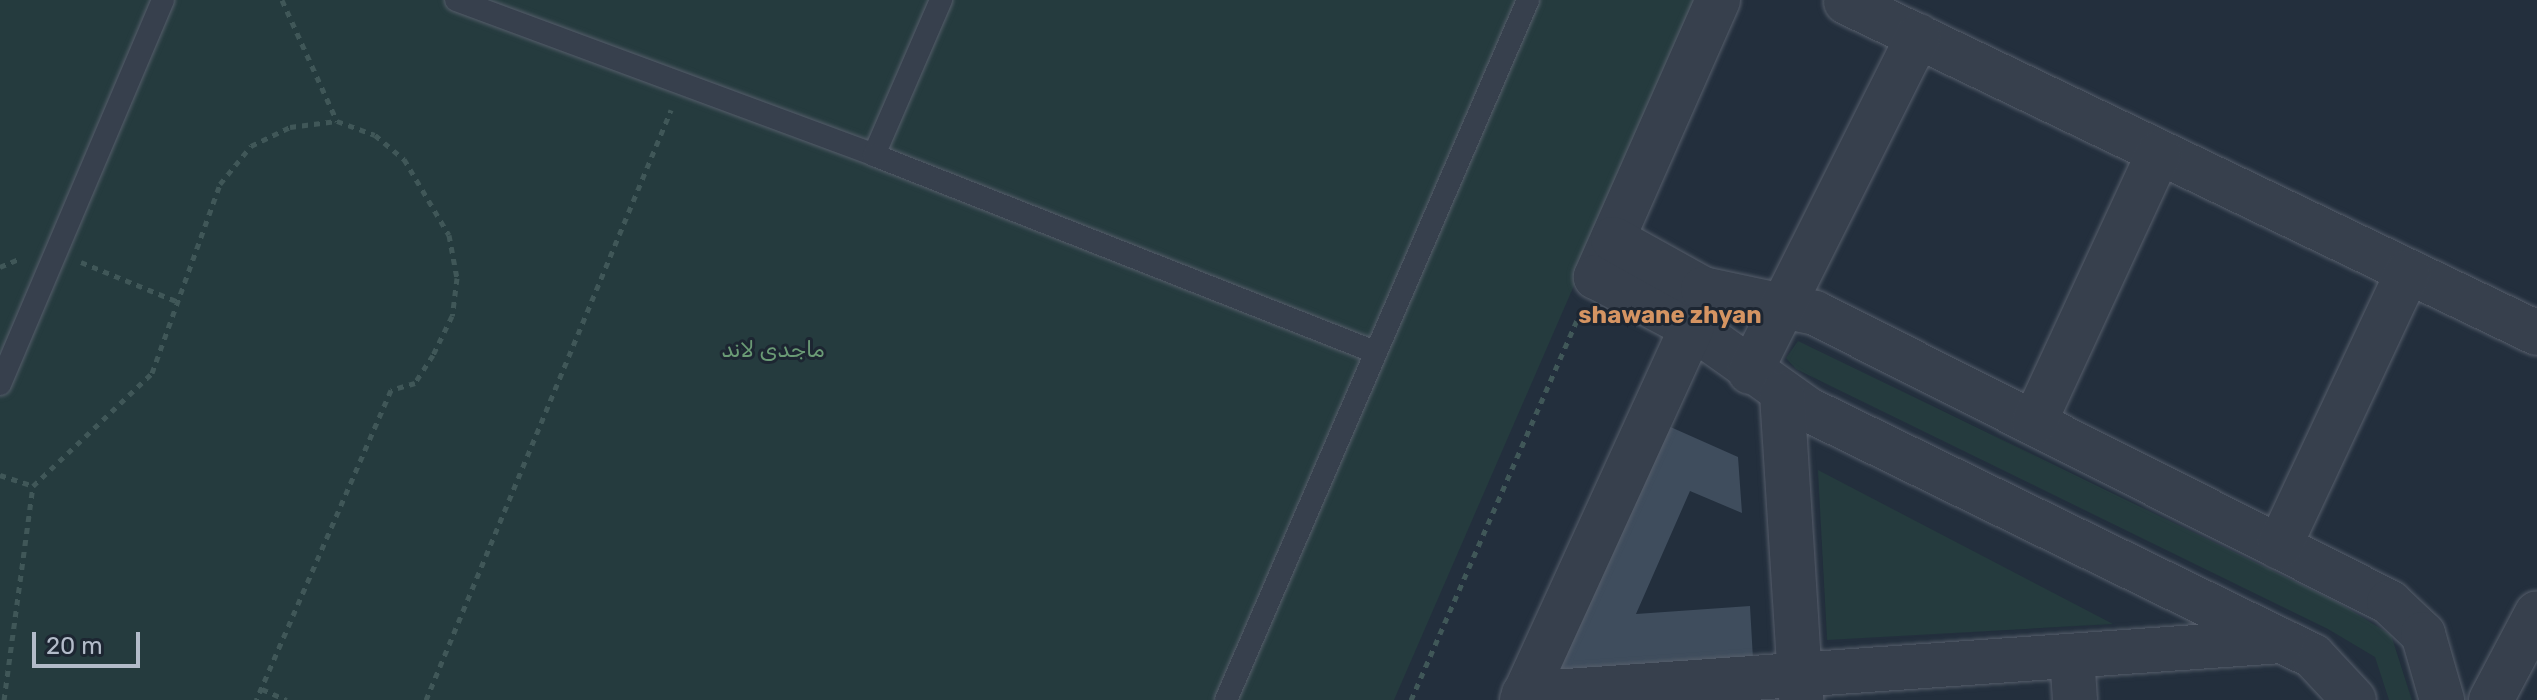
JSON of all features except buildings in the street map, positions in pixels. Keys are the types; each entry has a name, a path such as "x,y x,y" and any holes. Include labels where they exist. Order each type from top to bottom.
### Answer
{"street":[{"path":"1604,258 1718,0"},
{"path":"1846,2 2537,333"},
{"path":"1800,687 1766,383 1785,303 1918,36"},
{"path":"2034,423 2159,152"},
{"path":"1604,258 1703,289 1785,303 2034,423 2279,547 2408,616 2434,655 2442,700"},
{"path":"1604,258 1766,383 2284,641 2334,671 2354,700"},
{"path":"2279,547 2408,272"},
{"path":"1692,327 1523,698 1800,687 2072,656 2284,641"},
{"path":"2491,700 2537,613"},
{"path":"2072,656 2075,700"}],"lane":[{"path":"0,384 163,0"},
{"path":"456,0 874,155 1375,352"},
{"path":"874,155 941,0"},
{"path":"1226,700 1528,0"}],"path":[{"path":"282,0 337,121"},
{"path":"426,700 672,107"},
{"path":"4,700 33,486 152,373 220,184 251,146 290,127 337,121 375,135 404,159 449,235 457,278 452,316 415,383 391,390 256,700"},
{"path":"0,267 26,256"},
{"path":"1411,700 1604,258"},
{"path":"78,261 176,301"},
{"path":"0,475 33,486"},
{"path":"262,689 287,700"}],"green space":[{"name":"ماجدی لاند","path":"0,0 1698,0 1394,700 0,700"},
{"path":"1798,341 2339,603 2391,635 2412,700 2389,700 2375,657 2328,629 1796,369 1786,358"},
{"path":"1818,470 2113,624 1827,640"}],"district":[{"name":"shawane zhyan","path":"1670,316"}]}
